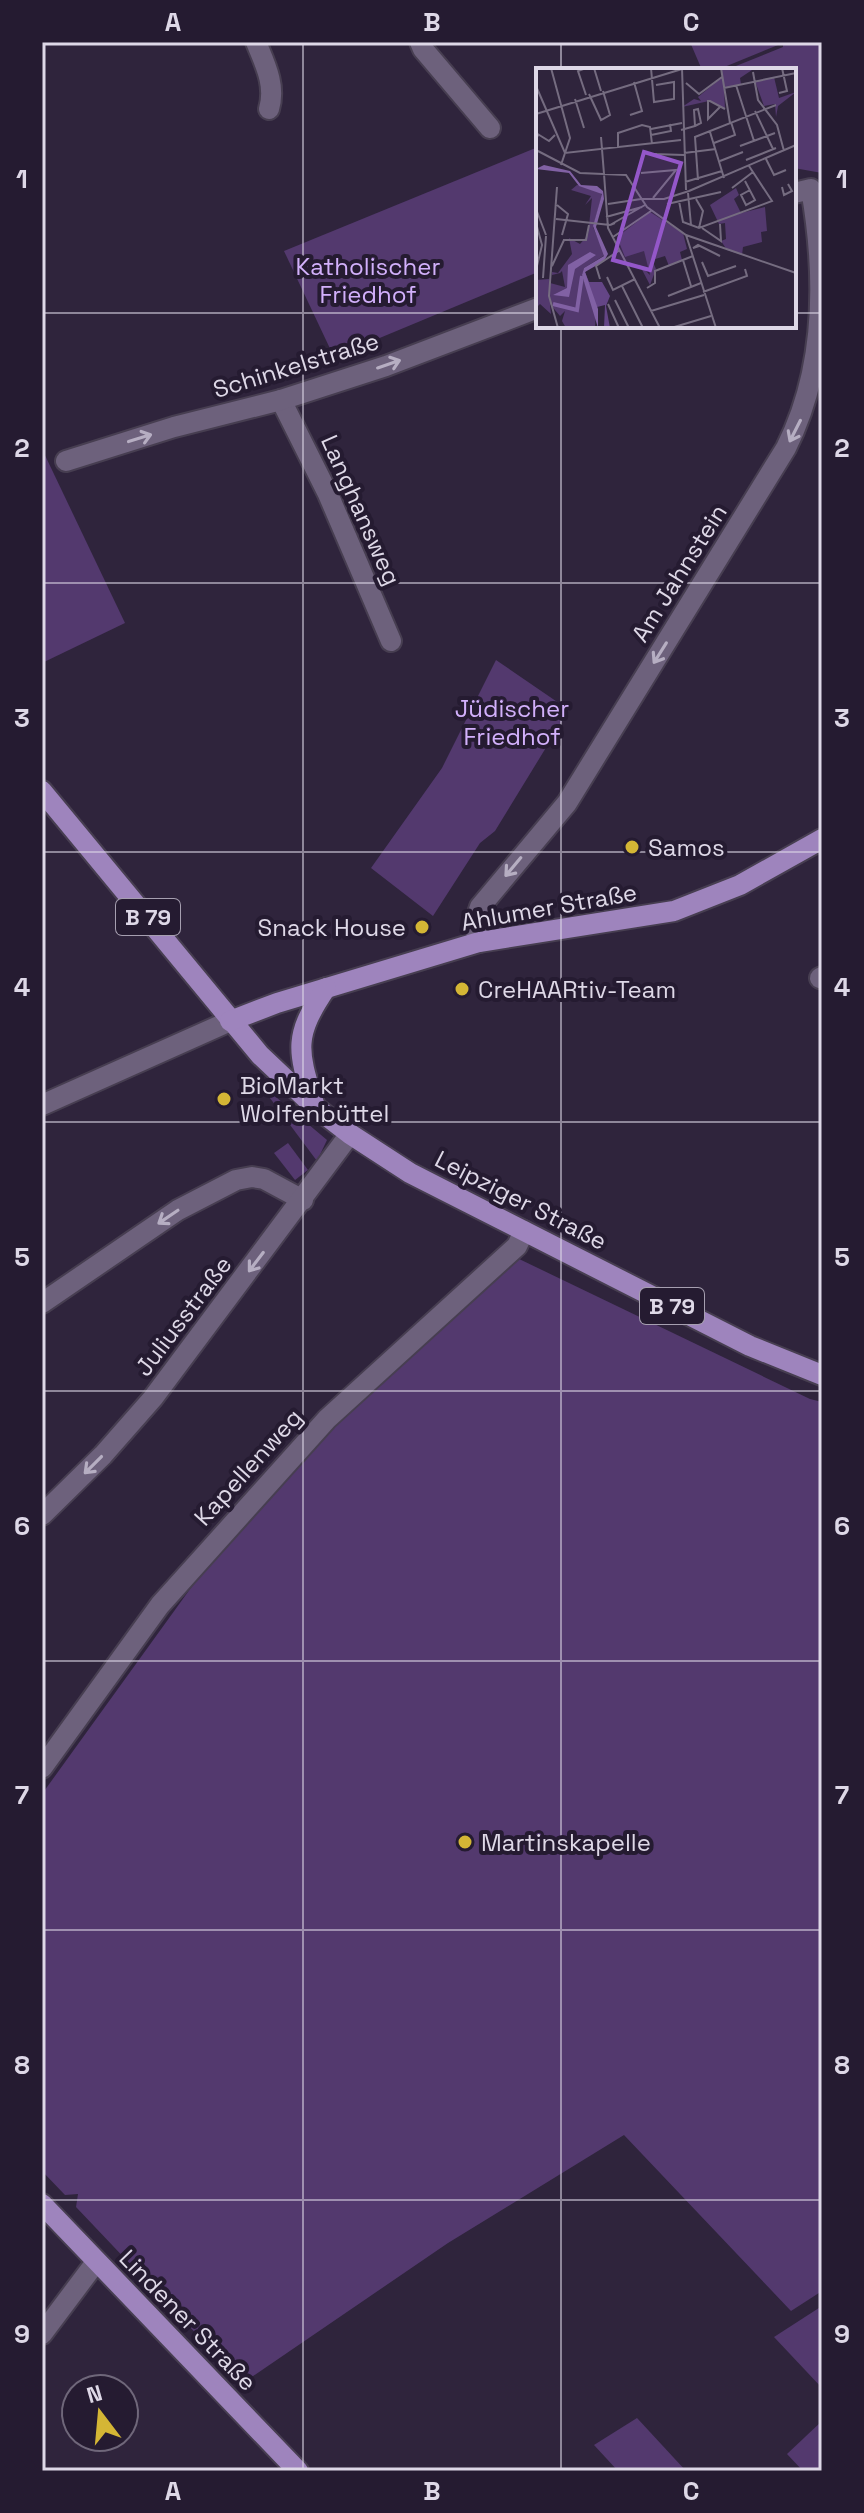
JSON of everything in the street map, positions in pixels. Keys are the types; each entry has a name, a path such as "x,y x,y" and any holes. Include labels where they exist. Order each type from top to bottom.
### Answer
{"main road":[{"name":"B 79","path":"42,791 98,855 230,1021"},
{"name":"Ahlumer Straße","path":"230,1021 326,988 479,942 674,911 740,885 822,839"},
{"path":"315,1107 303,1066 300,1041 310,1011 326,988"},
{"name":"Leipziger Straße","path":"230,1021 266,1061 315,1107 410,1173 750,1346 822,1375"},
{"name":"Lindener Straße","path":"42,2204 298,2471"}],"street":[{"path":"256,42 271,85 269,109"},
{"path":"420,42 490,128"},
{"name":"Am Jahnstein","path":"479,942 474,925 480,907 567,803 801,419 815,359 820,287 818,229 802,191"},
{"name":"Schinkelstraße","path":"66,461 174,427 281,400 386,366 536,309"},
{"name":"Langhansweg","path":"281,400 328,494 391,641"},
{"path":"42,1105 230,1021"},
{"name":"Juliusstraße","path":"42,1515 103,1455 153,1398 350,1134"},
{"path":"42,1303 178,1210 236,1180 252,1177 264,1179 303,1200"},
{"name":"Kapellenweg","path":"42,1768 160,1605 194,1565 327,1419 517,1246 524,1231"},
{"path":"42,2334 96,2262"}],"green space":[{"path":"690,42 822,42 822,173 796,168 796,68 731,68 783,47 783,43 722,68 701,68"},
{"name":"Katholischer Friedhof","path":"536,148 536,273 334,357 284,251"},
{"path":"42,449 125,623 42,663"},
{"name":"Jüdischer Friedhof","path":"496,660 569,710 495,831 480,843 433,916 371,868 442,768"},
{"path":"258,1082 327,1140 317,1161"},
{"path":"288,1143 308,1170 295,1180 274,1153"},
{"path":"515,1257 810,1399 822,1402 822,2291 791,2311 624,2135 448,2243 243,2383 76,2207 78,2194 65,2195 42,2171 42,1794 198,1578 330,1425"},
{"path":"822,2306 822,2388 774,2337"},
{"path":"637,2418 686,2471 618,2471 594,2445"},
{"path":"822,2421 822,2471 803,2471 787,2454"}],"place":[{"name":"Samos","path":"632,847"},
{"name":"Snack House","path":"422,927"},
{"name":"CreHAARtiv-Team","path":"462,989"},
{"name":"BioMarkt Wolfenbüttel","path":"224,1099"},
{"name":"Martinskapelle","path":"465,1842"}]}
